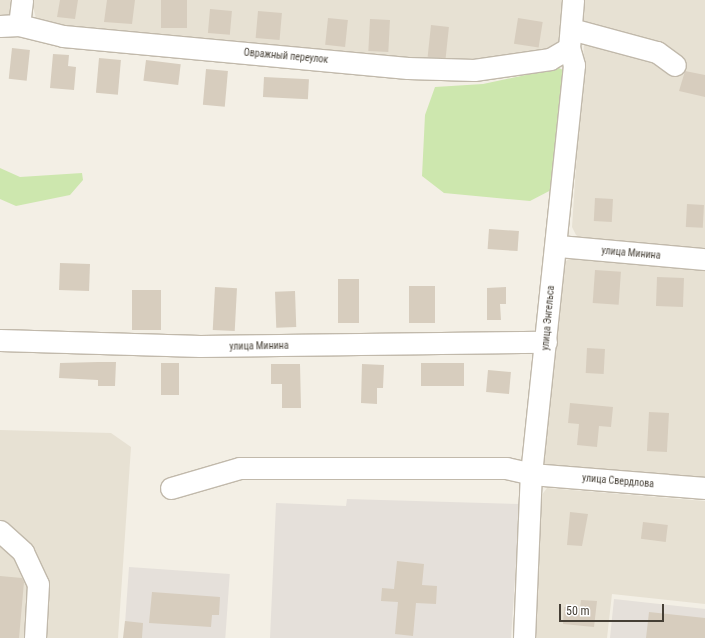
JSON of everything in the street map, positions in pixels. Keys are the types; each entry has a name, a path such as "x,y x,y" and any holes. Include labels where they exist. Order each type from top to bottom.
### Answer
{"street":[{"path":"9,25 22,0"},
{"name":"улица Энгельса","path":"524,638 531,474 558,246 574,65 570,38 573,0"},
{"name":"Овражный переулок","path":"9,25 63,36 408,68 474,70 550,59 570,38"},
{"path":"570,38 658,52 675,65"},
{"name":"улица Минина","path":"558,246 705,259"},
{"name":"улица Минина","path":"0,340 200,346 546,342"},
{"name":"улица Свердлова","path":"171,488 240,468 506,468 531,474 705,488"},
{"path":"0,531 23,552 38,584 35,638"}],"shaded area":[{"path":"0,0 17,0 13,14 0,21"},
{"path":"31,0 566,0 559,43 544,53 457,63 55,27 36,18"},
{"path":"583,0 705,0 705,252 586,241 576,235 572,227 584,45 581,25"},
{"path":"574,255 705,268 705,484 542,468 561,265"},
{"path":"0,430 111,433 131,447 118,638 0,638"},
{"path":"547,488 705,501 705,604 612,594 607,638 533,638 541,496"},
{"path":"347,499 520,504 511,638 270,638 276,503 346,506"},
{"path":"129,567 230,574 225,638 124,638"},
{"path":"614,599 705,609 705,638 610,638"}],"green space":[{"path":"559,68 565,71 555,188 530,201 444,193 422,176 425,115 435,87 483,84"},
{"path":"0,168 20,177 82,173 83,180 70,195 16,206 0,199"}],"building":[{"path":"60,0 78,0 75,19 57,17"},
{"path":"107,0 135,0 132,24 104,22"},
{"path":"161,0 187,0 187,28 161,28"},
{"path":"210,9 232,11 230,35 208,33"},
{"path":"258,11 282,13 280,40 256,38"},
{"path":"328,18 348,20 345,47 325,45"},
{"path":"518,18 543,22 539,48 514,44"},
{"path":"370,19 390,20 388,52 368,51"},
{"path":"431,25 449,27 446,59 428,57"},
{"path":"12,48 30,50 27,81 9,79"},
{"path":"53,54 69,55 68,66 76,67 74,90 50,88"},
{"path":"99,58 121,60 118,95 96,93"},
{"path":"146,60 181,64 178,85 143,81"},
{"path":"206,69 228,71 225,107 203,105"},
{"path":"685,71 705,75 705,97 679,91"},
{"path":"264,77 309,79 308,99 263,97"},
{"path":"595,198 613,199 612,222 594,221"},
{"path":"687,204 704,205 703,228 686,227"},
{"path":"489,229 519,231 518,251 488,249"},
{"path":"60,263 90,264 89,291 59,290"},
{"path":"595,270 621,272 619,305 593,303"},
{"path":"657,277 684,278 683,307 656,306"},
{"path":"338,279 359,279 359,323 338,323"},
{"path":"409,286 435,286 435,323 409,323"},
{"path":"215,287 237,288 235,331 213,330"},
{"path":"506,287 506,304 500,304 501,320 487,320 487,288"},
{"path":"132,290 161,290 161,330 132,330"},
{"path":"295,291 296,327 276,328 275,292"},
{"path":"587,348 605,349 604,374 586,373"},
{"path":"116,362 115,386 98,386 98,380 59,378 60,363"},
{"path":"161,363 179,363 179,395 161,395"},
{"path":"421,363 464,363 464,386 421,386"},
{"path":"271,364 300,364 301,408 282,408 282,384 271,384"},
{"path":"362,364 384,365 383,388 377,388 377,404 361,403"},
{"path":"488,370 511,372 509,394 486,392"},
{"path":"570,403 613,407 611,427 599,426 597,447 577,445 579,424 568,423"},
{"path":"649,412 669,413 667,452 647,451"},
{"path":"570,512 588,514 582,546 567,545"},
{"path":"643,522 668,525 666,542 641,539"},
{"path":"397,561 424,564 422,585 437,586 436,604 416,603 413,636 395,634 398,602 381,601 382,588 394,589"},
{"path":"0,576 22,578 24,582 19,638 0,638"},
{"path":"152,592 220,597 219,615 212,615 211,627 149,623"},
{"path":"581,600 597,601 594,627 563,624 564,607 580,608"},
{"path":"649,612 705,618 705,638 646,638"},
{"path":"125,621 143,623 142,638 123,638"}]}
